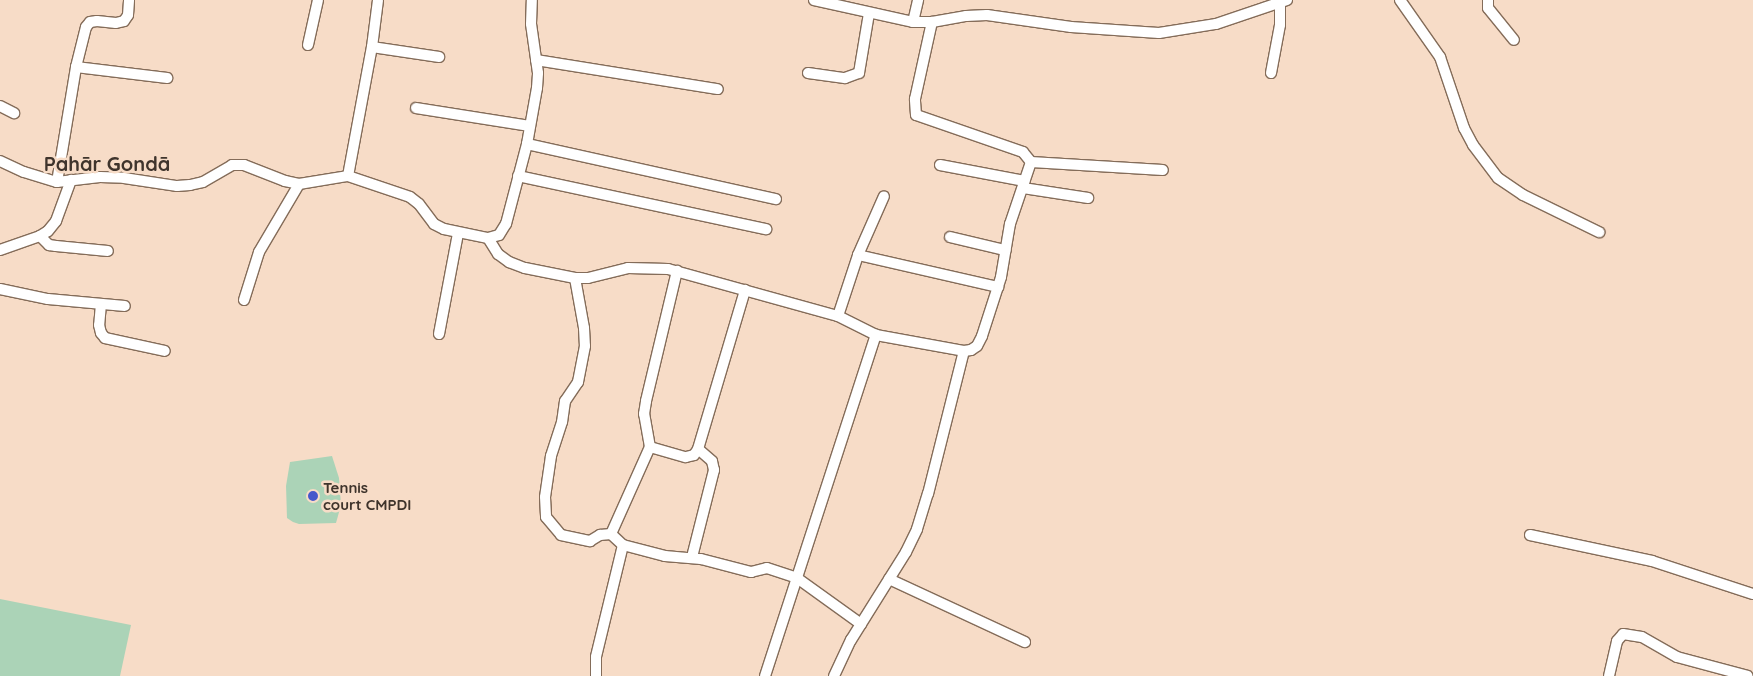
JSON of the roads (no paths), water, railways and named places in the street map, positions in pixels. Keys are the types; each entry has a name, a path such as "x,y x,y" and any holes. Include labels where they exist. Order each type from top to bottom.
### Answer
{"street":[{"path":"57,182 76,67 86,26 90,22 97,21 116,23 124,21 128,15 129,0"},
{"path":"308,45 318,0"},
{"path":"348,176 372,47 378,0"},
{"path":"0,161 24,172 57,182 124,178 177,186 190,185 202,182 232,165 244,165 285,181 299,184 348,176 410,197 419,204 434,224 458,233 488,238 499,235 506,224 527,144 537,88 536,60 531,29 532,0"},
{"path":"814,0 835,2 869,13 913,22 932,22 966,16 987,15 1071,27 1159,33 1216,24 1284,1 1271,73"},
{"path":"913,22 918,0"},
{"path":"1400,0 1440,57 1464,128 1473,145 1498,178 1523,195 1599,232"},
{"path":"1488,0 1488,8 1514,40"},
{"path":"808,73 846,78 859,73 869,13"},
{"path":"932,22 915,98 916,114 1022,152 1031,162 1163,170"},
{"path":"372,47 439,57"},
{"path":"536,60 718,89"},
{"path":"76,67 167,78"},
{"path":"0,106 14,113"},
{"path":"416,108 530,126"},
{"path":"527,144 776,199"},
{"path":"488,238 498,254 509,262 575,278 588,278 628,268 677,271 838,316 876,334 964,351 977,346 998,287 1010,224 1031,162"},
{"path":"940,165 1088,198"},
{"path":"518,176 766,229"},
{"path":"0,250 40,236 48,231 56,222 71,180"},
{"path":"244,300 259,252 299,184"},
{"path":"838,316 858,255 884,196"},
{"path":"439,334 458,233"},
{"path":"40,236 49,244 56,246 108,251"},
{"path":"950,237 1005,250"},
{"path":"858,255 998,287"},
{"path":"611,534 650,447 644,414 677,271"},
{"path":"575,278 584,328 585,346 578,382 565,401 562,422 551,456 545,497 546,517 561,535 574,540 590,541 600,535 611,534 623,545 665,556 692,557 751,572 767,568 797,578 861,624"},
{"path":"0,289 48,299 125,306"},
{"path":"650,447 686,457 694,455 698,449 745,290"},
{"path":"101,304 99,325 101,333 105,338 166,351"},
{"path":"765,676 876,334"},
{"path":"834,676 861,624 889,580 917,530 964,351"},
{"path":"692,557 714,470 712,461 698,449"},
{"path":"1530,535 1645,559 1753,594"},
{"path":"596,676 596,657 623,545"},
{"path":"889,580 1024,642"},
{"path":"1609,676 1617,641 1623,634 1642,637 1677,657 1743,673 1748,676"}],"place":[{"name":"Tennis court CMPDI","path":"313,496"}],"district":[{"name":"Pahār Gondā","path":"107,163"}]}
